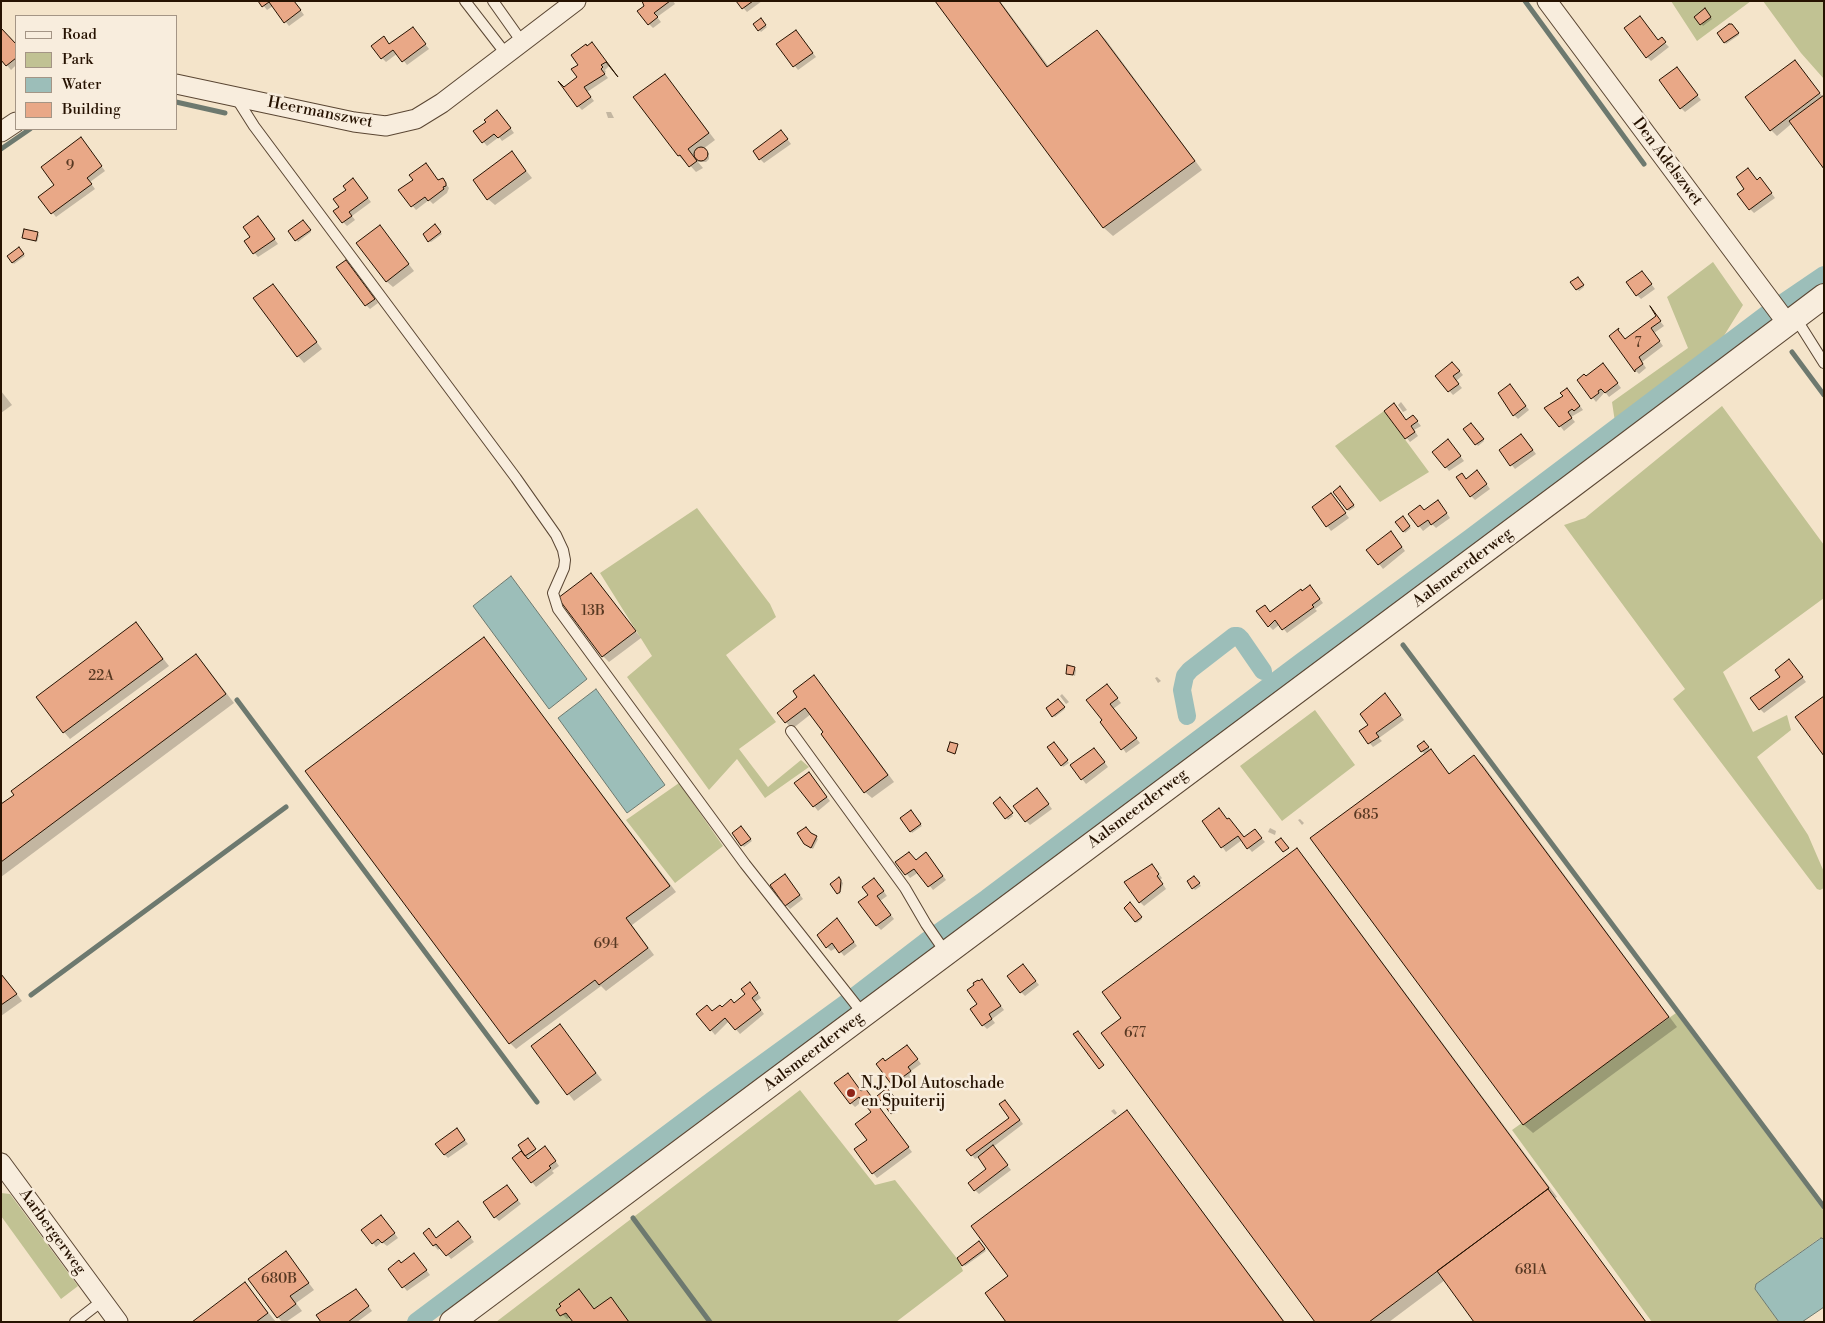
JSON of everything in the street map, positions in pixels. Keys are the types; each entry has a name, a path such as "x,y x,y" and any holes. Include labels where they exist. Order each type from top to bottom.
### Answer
{"street":[{"name":"Heermanszwet","path":"178,84 354,122 386,126 416,119 442,103 576,1"},
{"name":"Den Adelszwet","path":"1547,1 1783,313"},
{"path":"1,132 15,123"},
{"name":"Aalsmeerderweg","path":"452,1322 861,1011 942,946 1569,488 1783,313 1824,296"},
{"name":"Aarbergerweg","path":"1,1163 118,1322"}],"lane":[{"path":"465,1 506,54"},
{"path":"493,1 522,42"},
{"path":"234,96 265,141 516,478 556,535 563,550 565,560 564,568 552,592 558,609 745,864 861,1011"},
{"path":"1783,313 1824,363"},
{"path":"791,731 905,888 942,946"},
{"path":"75,1322 102,1301"}],"green space":[{"path":"1671,1 1751,1 1697,41"},
{"path":"1763,1 1824,1 1824,79 1801,53"},
{"path":"1713,262 1743,305 1717,347 1615,422 1612,402 1688,348 1667,297"},
{"path":"1722,406 1824,545 1824,598 1723,672 1753,732 1787,715 1791,730 1757,757 1808,835 1824,872 1824,888 1820,890 1817,889 1673,699 1685,689 1564,525 1585,518"},
{"path":"1384,411 1429,472 1380,502 1335,446"},
{"path":"697,508 770,604 776,617 726,655 776,722 739,749 768,787 801,760 809,767 765,798 737,759 709,790 627,677 652,656 600,573"},
{"path":"1315,710 1355,765 1282,821 1240,766"},
{"path":"679,783 723,846 675,883 626,820"},
{"path":"1676,1013 1824,1211 1824,1239 1820,1238 1756,1284 1755,1289 1779,1322 1652,1322 1512,1130"},
{"path":"800,1090 875,1185 895,1180 959,1261 963,1271 896,1322 496,1322"},
{"path":"1,1193 10,1194 78,1286 61,1299 1,1216"}],"water":[{"path":"511,576 587,679 549,709 473,606"},
{"path":"596,689 665,785 627,813 558,718"},
{"path":"1821,1238 1824,1239 1824,1307 1802,1322 1779,1322 1755,1289 1756,1284"}],"building":[{"path":"258,1 294,1 301,10 284,23 269,2 262,7"},
{"path":"642,1 670,1 654,13 658,17 648,25 637,11 644,6"},
{"path":"736,1 753,1 742,9"},
{"path":"935,1 999,1 1047,67 1097,30 1195,161 1103,228"},
{"path":"1705,8 1711,17 1700,25 1694,17"},
{"path":"1640,16 1658,40 1662,37 1666,42 1646,58 1624,28"},
{"path":"761,18 766,25 758,31 753,24"},
{"path":"1729,24 1732,24 1739,33 1724,43 1717,33"},
{"path":"413,27 426,44 402,62 393,50 381,59 371,46 384,36 389,44"},
{"path":"1,28 15,43 15,59 6,66 1,60"},
{"path":"796,30 813,53 793,67 776,44"},
{"path":"592,42 618,77 606,62 601,65 603,67 601,69 605,74 584,87 591,97 577,107 558,81 564,87 577,77 571,69 578,65 571,55"},
{"path":"1795,60 1820,93 1770,131 1745,97"},
{"path":"1677,67 1698,95 1680,109 1659,80"},
{"path":"665,74 709,133 688,149 697,161 689,167 680,155 678,156 633,97"},
{"path":"1824,95 1824,169 1789,121"},
{"path":"497,110 511,128 498,138 494,134 482,143 473,131 486,122 484,120"},
{"path":"781,130 788,139 759,160 753,151"},
{"path":"81,137 102,166 87,178 92,184 51,214 38,197 54,185 41,167"},
{"path":"701,147 706,149 708,154 706,159 701,161 696,159 694,154 696,149"},
{"path":"512,151 526,171 487,200 473,180"},
{"path":"426,163 438,180 443,178 446,186 428,201 425,197 411,207 398,190 413,180 409,175"},
{"path":"1748,168 1757,180 1760,177 1772,193 1749,210 1737,194 1744,189 1736,177"},
{"path":"353,178 368,198 349,212 352,216 342,223 333,211 339,207 333,199 346,190 343,186"},
{"path":"258,216 275,239 253,254 244,241 250,237 243,227"},
{"path":"303,220 311,230 295,241 288,231"},
{"path":"435,224 441,232 428,242 423,234"},
{"path":"380,225 409,264 386,282 356,243"},
{"path":"24,229 38,232 36,241 22,238"},
{"path":"19,247 24,254 12,263 7,256"},
{"path":"346,260 375,299 365,306 336,267"},
{"path":"1642,271 1652,284 1636,296 1626,282"},
{"path":"1578,277 1584,285 1576,290 1570,282"},
{"path":"273,284 317,342 297,357 253,298"},
{"path":"1650,306 1661,321 1651,328 1660,341 1639,357 1643,364 1635,372 1609,336 1619,328 1618,330 1625,339 1656,316"},
{"path":"1452,362 1460,371 1453,376 1459,384 1448,392 1435,376"},
{"path":"1603,363 1618,383 1605,393 1601,389 1591,399 1577,380 1584,374 1586,376"},
{"path":"1510,384 1526,406 1513,416 1498,393"},
{"path":"1567,388 1580,406 1574,411 1572,409 1568,412 1572,418 1559,427 1544,408 1563,396 1560,393"},
{"path":"1394,403 1406,420 1413,415 1418,421 1411,426 1415,432 1405,439 1384,411"},
{"path":"1471,423 1484,439 1475,445 1463,429"},
{"path":"1521,434 1533,450 1510,466 1499,450"},
{"path":"1448,439 1461,456 1445,468 1432,452"},
{"path":"1477,470 1487,484 1470,497 1456,477 1462,473 1466,479"},
{"path":"1340,486 1354,505 1347,510 1333,492"},
{"path":"1331,493 1346,513 1326,527 1312,507"},
{"path":"1438,500 1447,513 1431,525 1428,520 1418,527 1408,514 1420,505 1424,510"},
{"path":"1403,516 1410,526 1403,532 1395,522"},
{"path":"1391,531 1402,547 1378,565 1366,550"},
{"path":"591,573 636,631 602,657 558,598"},
{"path":"1310,585 1320,599 1312,605 1314,607 1282,630 1275,620 1268,627 1256,611 1265,605 1270,612 1301,589 1302,591"},
{"path":"136,622 163,659 63,733 36,697"},
{"path":"484,637 670,886 626,918 648,948 599,985 595,980 509,1044 305,771"},
{"path":"196,654 226,694 1,862 1,804 14,795 11,791"},
{"path":"1789,659 1803,677 1759,710 1750,698 1780,677 1775,670"},
{"path":"1067,665 1075,667 1073,675 1066,674"},
{"path":"814,675 888,775 864,793 821,734 823,732 805,708 785,723 777,713 797,697 793,691"},
{"path":"1107,684 1118,698 1110,704 1137,738 1121,750 1100,722 1102,720 1086,700"},
{"path":"1385,693 1401,715 1376,733 1379,737 1368,744 1359,731 1368,725 1360,714"},
{"path":"1824,696 1824,756 1795,717"},
{"path":"1058,699 1065,707 1052,717 1046,708"},
{"path":"1424,741 1429,747 1421,752 1417,746"},
{"path":"950,742 958,744 955,754 947,751"},
{"path":"1054,742 1068,760 1061,766 1047,747"},
{"path":"1094,748 1105,762 1081,780 1070,765"},
{"path":"1431,749 1449,774 1474,755 1669,1017 1523,1125 1310,838"},
{"path":"809,772 827,797 813,807 794,783"},
{"path":"1037,788 1049,804 1025,822 1013,806"},
{"path":"1000,797 1013,813 1005,819 993,803"},
{"path":"1219,808 1244,837 1255,829 1262,838 1247,849 1238,836 1221,848 1202,821"},
{"path":"911,810 921,824 910,832 900,818"},
{"path":"741,826 751,839 741,846 732,833"},
{"path":"806,827 817,836 811,848 804,844 797,833"},
{"path":"1281,838 1289,848 1283,852 1275,842"},
{"path":"1297,848 1549,1188 1369,1322 1315,1322 1101,1033 1121,1018 1102,992"},
{"path":"909,852 916,860 926,852 943,876 928,887 914,869 905,875 895,862"},
{"path":"1152,864 1163,884 1139,903 1124,882"},
{"path":"785,874 800,895 785,906 770,885"},
{"path":"1194,876 1200,883 1192,889 1187,881"},
{"path":"839,877 841,880 840,892 837,894 830,884"},
{"path":"874,878 884,891 877,896 891,915 876,926 858,902 868,895 862,887"},
{"path":"1130,902 1142,917 1135,922 1124,908"},
{"path":"837,918 854,942 839,953 832,943 826,948 817,935"},
{"path":"1023,964 1036,981 1020,993 1007,976"},
{"path":"1,974 17,994 1,1005"},
{"path":"982,979 1001,1006 989,1014 992,1019 982,1026 970,1009 977,1004 967,990 974,985 973,983"},
{"path":"750,982 758,993 752,998 761,1010 735,1030 725,1018 710,1031 696,1014 707,1005 712,1011 720,1005 722,1007 731,999 734,1003 745,994 741,989"},
{"path":"560,1024 596,1073 567,1095 531,1046"},
{"path":"1078,1031 1104,1065 1099,1069 1073,1034"},
{"path":"907,1045 918,1059 908,1067 911,1071 892,1085 876,1064 883,1058 885,1061"},
{"path":"848,1073 861,1091 865,1088 909,1147 872,1174 854,1149 867,1140 855,1124 871,1112 859,1097 850,1104 834,1083"},
{"path":"887,1088 898,1101 893,1105 897,1109 891,1114 877,1096"},
{"path":"1005,1100 1020,1120 971,1156 966,1150 1009,1118 999,1104"},
{"path":"1127,1110 1284,1322 1006,1322 985,1293 1008,1276 971,1226"},
{"path":"457,1128 465,1140 444,1155 435,1144"},
{"path":"528,1138 536,1149 525,1156 518,1145"},
{"path":"993,1145 1008,1165 974,1191 968,1183 986,1169 978,1157"},
{"path":"545,1146 556,1161 549,1166 551,1168 531,1183 512,1158 521,1151 528,1159"},
{"path":"507,1185 518,1200 494,1218 483,1202"},
{"path":"1548,1189 1646,1322 1474,1322 1437,1271"},
{"path":"381,1215 395,1233 382,1243 378,1239 372,1244 361,1230"},
{"path":"458,1221 471,1237 446,1256 436,1244 433,1246 423,1233 429,1228 436,1238"},
{"path":"979,1241 985,1249 962,1266 957,1258"},
{"path":"286,1251 309,1283 290,1296 296,1304 277,1318 248,1279"},
{"path":"414,1253 427,1270 402,1288 388,1269 399,1260 401,1263"},
{"path":"245,1282 268,1313 256,1322 192,1322"},
{"path":"356,1289 369,1306 348,1322 321,1322 316,1315"},
{"path":"579,1289 594,1309 611,1297 629,1322 573,1322 566,1313 560,1316 556,1310 561,1306 559,1304"}],"waterway":[{"path":"1525,1 1644,164"},
{"path":"178,102 225,113"},
{"path":"1,149 29,130"},
{"path":"416,1322 1470,538 1771,311 1824,275"},
{"path":"1792,352 1824,395"},
{"path":"1187,716 1182,690 1185,676 1234,636 1238,636 1241,639 1263,671"},
{"path":"1403,645 1824,1207"},
{"path":"237,700 537,1102"},
{"path":"31,995 286,807"},
{"path":"633,1218 710,1322"}],"place":[{"name":"N.J. Dol Autoschade en Spuiterij","path":"851,1093"}]}
